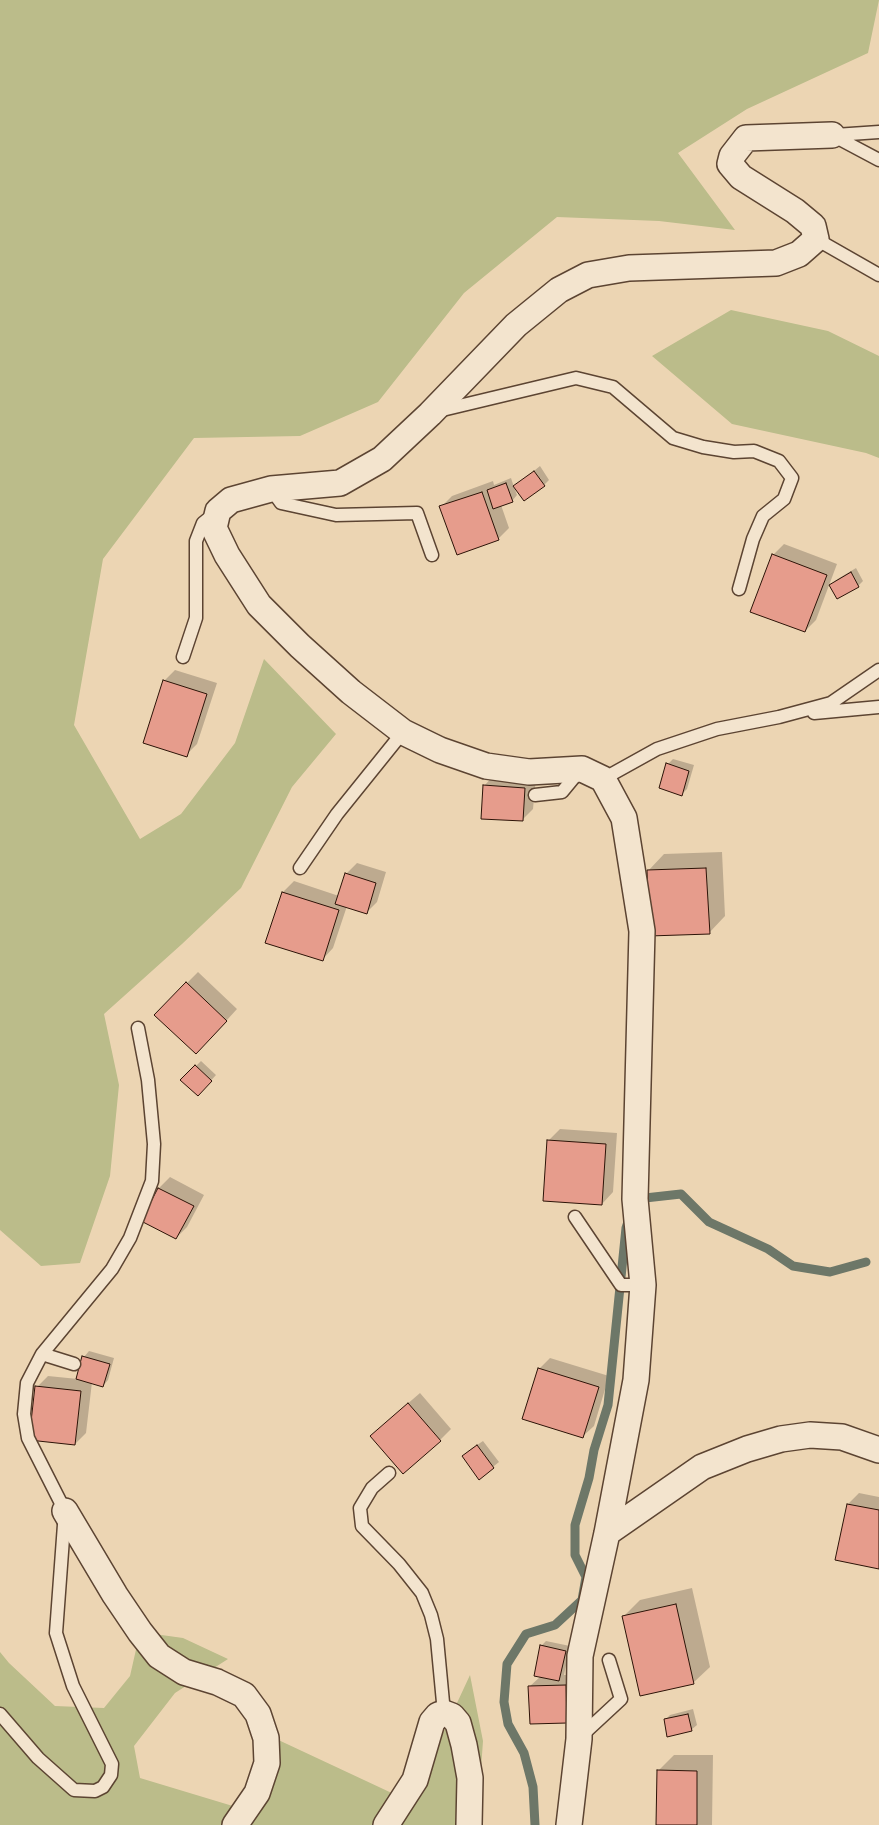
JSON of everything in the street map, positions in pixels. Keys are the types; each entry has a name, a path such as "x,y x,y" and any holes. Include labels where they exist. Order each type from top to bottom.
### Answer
{"street":[{"path":"569,1825 578,1739 580,1656 607,1533 636,1380 643,1285 636,1199 642,931 624,818 592,774 529,772 486,766 440,750 403,732 351,692 300,646 259,605 227,555 214,528 218,511 231,500 271,489 340,483 382,459 430,414 516,324 559,290 588,275 629,268 776,262 799,254 816,240 813,226 795,211 741,177 730,164 732,156 746,138 832,135"},
{"path":"607,1533 702,1467 746,1449 781,1438 810,1435 842,1437 879,1450"},
{"path":"65,1511 115,1594 140,1632 159,1656 184,1672 217,1682 244,1695 258,1714 266,1738 267,1763 257,1793 235,1825"},
{"path":"386,1825 415,1780 432,1722 438,1715 444,1713 452,1716 458,1723 464,1745 470,1778 469,1825"}],"lane":[{"path":"832,135 879,132"},
{"path":"832,135 879,160"},
{"path":"816,240 879,275"},
{"path":"430,414 576,378 613,387 673,438 703,447 734,452 754,451 779,461 792,478 784,499 763,516 753,539 739,589"},
{"path":"271,489 281,503 336,515 417,513 432,555"},
{"path":"183,657 196,618 196,541 203,523 218,511"},
{"path":"535,795 562,792 592,774 657,748 717,729 779,717 831,702 879,670"},
{"path":"779,717 879,707"},
{"path":"300,868 337,814 403,732"},
{"path":"0,1714 38,1758 74,1790 95,1791 103,1787 111,1775 112,1764 74,1686 56,1633 65,1511 28,1438 24,1414 27,1383 42,1354 112,1269 130,1238 152,1180 154,1144 148,1080 138,1028"},
{"path":"575,1217 621,1285 643,1285"},
{"path":"42,1354 74,1364"},
{"path":"389,1473 372,1488 360,1508 362,1526 400,1564 422,1593 437,1639 444,1713"},
{"path":"578,1739 621,1699 609,1660"}],"green space":[{"path":"0,0 879,0 868,53 747,109 678,153 735,230 659,221 557,217 464,293 378,402 300,436 194,438 103,559 74,725 140,839 181,814 235,743 264,659 336,734 292,787 241,888 104,1014 119,1085 110,1176 80,1263 41,1266 0,1230"},
{"path":"731,310 828,331 879,356 879,458 866,453 732,424 652,356"},
{"path":"140,1632 183,1638 228,1659 175,1693 134,1746 140,1778 246,1810 272,1737 411,1802 470,1675 483,1741 477,1825 0,1825 0,1652 9,1663 55,1706 104,1708 130,1676"}],"building":[{"path":"534,471 545,486 524,501 513,486"},
{"path":"506,483 513,502 493,509 487,490"},
{"path":"482,492 499,540 457,555 439,506"},
{"path":"772,554 827,575 805,632 750,612"},
{"path":"851,572 859,587 837,599 829,585"},
{"path":"163,680 207,694 187,757 143,743"},
{"path":"666,763 689,771 682,796 659,788"},
{"path":"483,785 525,788 523,821 481,819"},
{"path":"706,868 710,934 649,936 647,870"},
{"path":"345,873 376,883 367,914 335,904"},
{"path":"282,892 339,910 323,961 265,943"},
{"path":"186,982 227,1021 196,1054 154,1015"},
{"path":"195,1065 212,1081 198,1096 180,1080"},
{"path":"547,1140 606,1144 602,1205 543,1201"},
{"path":"158,1188 194,1206 176,1239 141,1221"},
{"path":"82,1356 110,1364 103,1387 76,1379"},
{"path":"538,1368 599,1387 583,1438 522,1419"},
{"path":"35,1386 81,1391 75,1445 29,1440"},
{"path":"408,1403 441,1441 403,1474 370,1436"},
{"path":"477,1445 494,1468 479,1480 462,1456"},
{"path":"847,1504 879,1510 879,1569 835,1560"},
{"path":"676,1604 694,1684 640,1696 622,1616"},
{"path":"540,1645 566,1651 559,1681 534,1676"},
{"path":"566,1685 567,1723 530,1724 528,1686"},
{"path":"688,1714 692,1731 667,1737 664,1719"},
{"path":"657,1770 697,1771 697,1825 656,1825"}],"waterway":[{"path":"636,1199 681,1194 709,1222 768,1249 793,1266 830,1272 866,1262"},
{"path":"535,1825 533,1787 524,1753 508,1724 504,1702 507,1664 526,1634 555,1625 582,1600 586,1577 575,1555 575,1525 589,1478 594,1450 608,1405 628,1222"}]}
